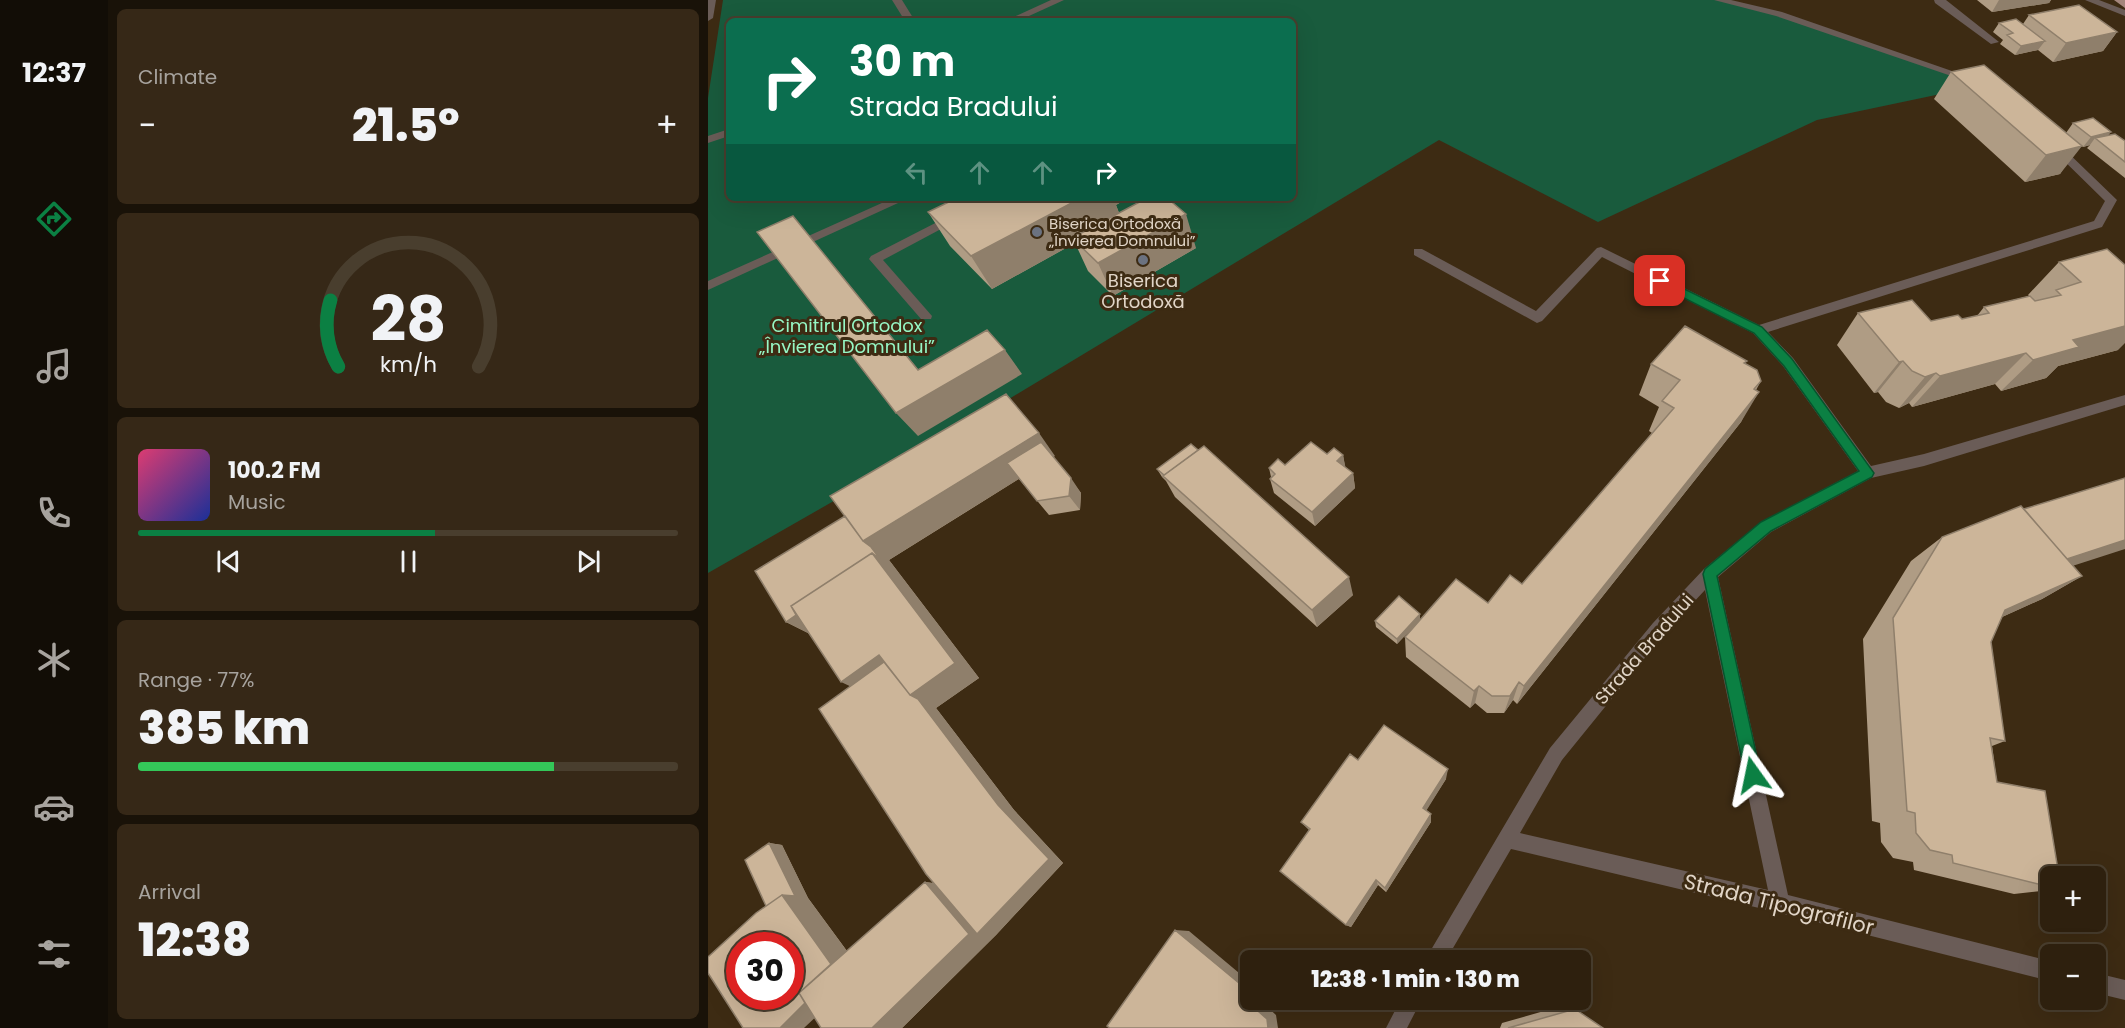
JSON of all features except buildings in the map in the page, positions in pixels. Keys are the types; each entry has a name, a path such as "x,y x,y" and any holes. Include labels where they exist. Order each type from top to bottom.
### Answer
{"main road":[{"path":"2119,0 2125,5"}],"street":[{"path":"708,18 711,0"},
{"path":"897,0 908,18"},
{"path":"1017,18 1059,0"},
{"path":"1719,0 1779,14 1970,79 1979,85"},
{"path":"1941,0 1938,1 1994,42"},
{"path":"2090,0 2125,13"},
{"path":"708,140 726,133"},
{"path":"1758,330 2098,224 2111,200 2045,136"},
{"path":"708,286 896,201"},
{"path":"926,316 875,259 987,201"},
{"path":"1418,252 1537,318 1601,251 1758,330 1788,362 1868,473"},
{"name":"Strada Bradului","path":"1441,950 1556,754 1659,628 1710,574 1766,527 1868,473 1924,460 2125,400"},
{"path":"1710,574 1780,903"},
{"name":"Strada Tipografilor","path":"1507,839 1780,903 2040,968"},
{"path":"2106,985 2125,990"},
{"path":"1396,1028 1406,1010"}],"green space":[{"name":"Cimitirul Ortodox „Învierea Domnului”","path":"723,0 1719,0 1779,14 1970,79 1969,88 1817,120 1598,222 1439,140 949,435 708,573 708,98"}],"place":[{"name":"Biserica Ortodoxă „Învierea Domnului”","path":"1037,232"},
{"name":"Biserica Ortodoxă","path":"1143,260"}],"route":[{"path":"1660,281 1758,330 1788,362 1868,473 1766,527 1710,574 1753,775"}]}
